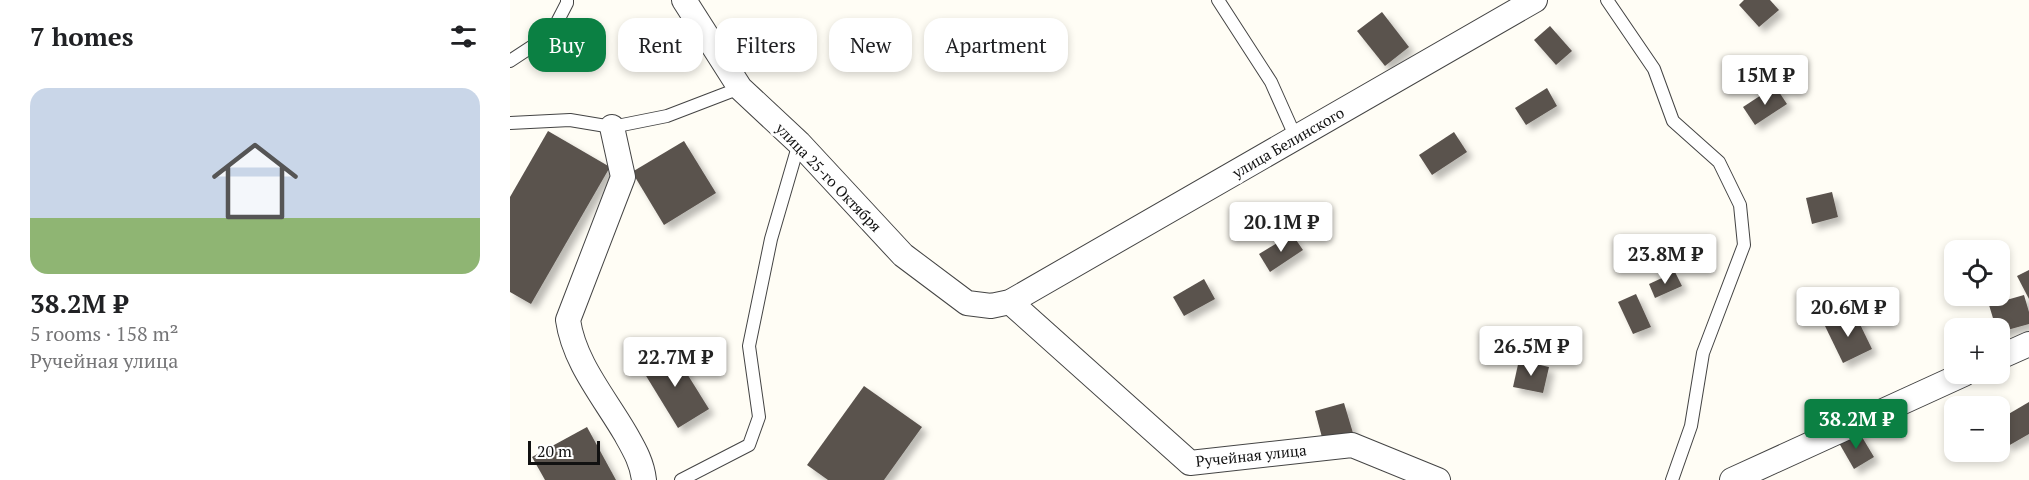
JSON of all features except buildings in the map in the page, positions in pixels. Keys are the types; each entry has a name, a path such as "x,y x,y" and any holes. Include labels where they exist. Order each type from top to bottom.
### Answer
{"street":[{"name":"улица 25-го Октября","path":"684,0 740,88 800,144 903,255 967,303 991,306 1010,302"},
{"name":"улица Белинского","path":"1010,302 1535,0"},
{"path":"612,127 623,177 568,320 571,338 589,375 642,462 644,480"},
{"name":"Ручейная улица","path":"1010,302 1190,463 1352,445 1438,480"},
{"path":"2010,353 2029,344"},
{"path":"1732,480 1944,383"}],"lane":[{"path":"510,61 551,34 567,0"},
{"path":"1218,0 1270,82 1296,138"},
{"path":"1607,0 1654,69 1673,121 1719,162 1740,205 1744,245 1703,353 1691,426 1672,480"},
{"path":"510,123 570,120 612,127 667,116 740,88"},
{"path":"681,480 749,445 759,417 748,346 771,239 800,144"}]}
